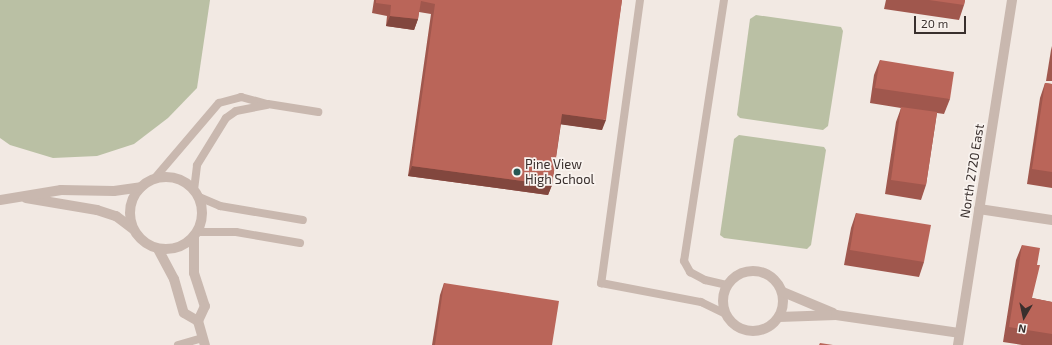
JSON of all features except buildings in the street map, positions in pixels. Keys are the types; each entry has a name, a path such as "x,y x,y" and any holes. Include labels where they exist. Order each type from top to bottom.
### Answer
{"street":[{"name":"North 2720 East","path":"958,345 1012,0"},
{"path":"0,200 61,190 114,190 141,187 154,179 176,178 196,193 203,215 196,234 194,273 205,306 198,321 204,341"},
{"path":"134,230 130,207 141,187"},
{"path":"18,197 97,210 116,216 134,230 148,245 158,249 178,248 196,234"},
{"path":"979,209 1052,220"},
{"path":"158,249 174,279 184,313 198,321"},
{"path":"783,292 783,309 779,317 766,328 749,331 735,325 726,314 723,304 727,285 742,272 752,270 771,276 783,292 836,315"},
{"path":"779,317 836,315 959,333"}],"lane":[{"path":"640,0 601,283 701,302 726,314"},
{"path":"724,0 684,261 690,272 695,275 705,280 727,285"},
{"path":"154,179 173,160 206,115 219,102 240,97 268,104 318,112"},
{"path":"268,104 236,111 226,118 197,165 196,193 226,208 303,220"},
{"path":"196,234 236,232 300,243"},
{"path":"178,345 204,341"}],"green space":[{"path":"0,0 210,0 197,88 168,118 134,144 97,156 53,158 10,145 0,138"},
{"path":"756,15 841,27 843,31 828,126 823,130 740,118 737,115 750,19"},
{"path":"739,135 824,147 826,150 811,245 807,249 724,238 720,235 734,139"}],"place":[{"name":"Pine View High School","path":"517,172"}]}
